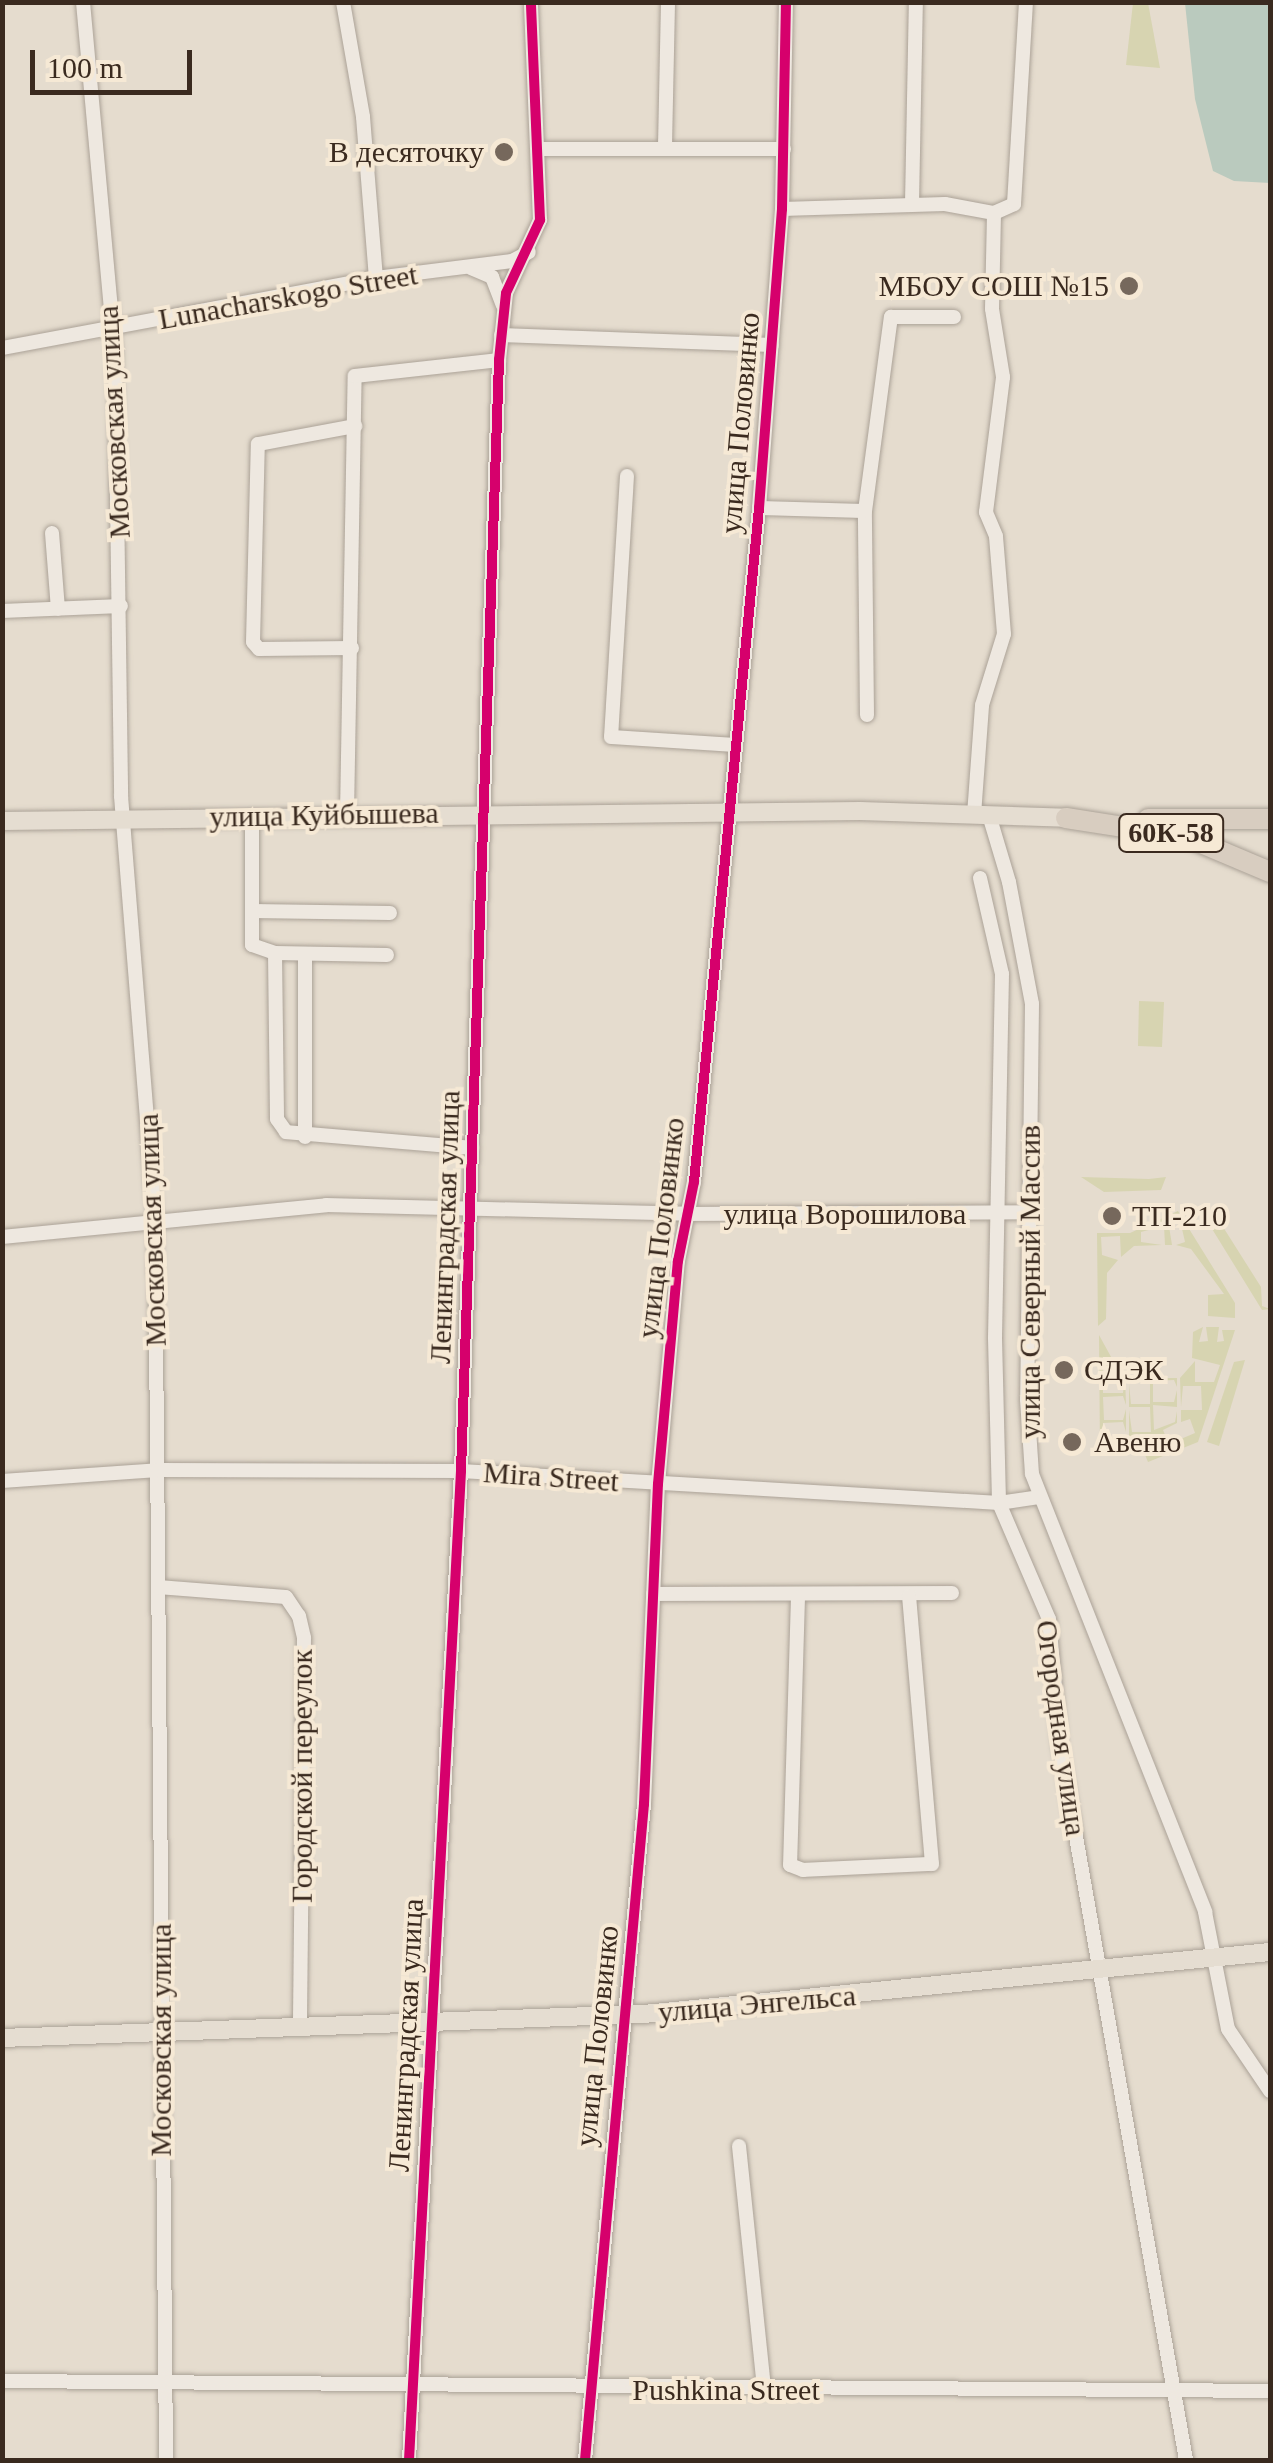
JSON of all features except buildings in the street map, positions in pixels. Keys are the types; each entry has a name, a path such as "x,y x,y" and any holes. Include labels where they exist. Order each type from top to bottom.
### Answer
{"highway":[{"path":"1066,818 1270,819"},
{"name":"60К-58","path":"1066,818 1187,837 1270,872"}],"main road":[{"name":"улица Куйбышева","path":"2,822 484,813 1066,818"},
{"name":"улица Энгельса","path":"2,2038 624,2015 1101,1972 1270,1952"}],"street":[{"name":"Московская улица","path":"83,2 111,329 121,606 123,819 155,1221 166,2460"},
{"path":"344,2 362,118 376,278"},
{"name":"Ленинградская улица","path":"409,2460 462,1471 499,360 503,306 530,252 540,220 531,2"},
{"path":"665,146 668,2"},
{"name":"улица Половинко","path":"585,2460 644,1804 658,1484 730,815 772,345 782,209 786,2"},
{"path":"912,204 916,2"},
{"path":"782,209 912,204 994,213 1014,204 1026,2"},
{"path":"540,150 665,146 784,149"},
{"path":"981,815 978,729 1004,620 996,536 986,512 1003,377 992,309 994,213"},
{"name":"Lunacharskogo Street","path":"2,348 376,278 512,261 530,252"},
{"path":"455,267 492,277 503,306"},
{"path":"867,715 865,511 891,317 954,317"},
{"path":"501,335 772,345"},
{"path":"347,814 355,376 499,360"},
{"path":"352,648 259,649 253,642 258,444 355,426"},
{"path":"627,476 612,738 736,745"},
{"path":"758,508 865,511"},
{"path":"52,533 58,609"},
{"path":"2,611 121,606"},
{"name":"улица Северный Массив","path":"981,815 1009,882 1032,1004 1028,1443 1040,1497 1205,1912 1228,2029 1270,2091"},
{"path":"252,816 252,945 275,953 387,955"},
{"name":"Огородная улица","path":"980,878 1002,974 999,1502 1049,1618 1060,1746 1186,2460"},
{"path":"252,911 390,913"},
{"path":"275,953 277,1118 286,1132 305,1137 472,1148"},
{"path":"305,1137 306,954"},
{"name":"улица Ворошилова","path":"2,1237 326,1205 688,1214 1029,1212"},
{"name":"Mira Street","path":"2,1481 158,1470 462,1471 999,1502 1040,1497"},
{"name":"Городской переулок","path":"158,1586 286,1597 298,1616 304,1638 300,2027"},
{"path":"653,1594 798,1597 952,1593"},
{"path":"798,1597 790,1865 803,1870 932,1864 909,1596"},
{"path":"739,2146 764,2390"},
{"name":"Pushkina Street","path":"2,2381 413,2384 590,2390 1270,2391"}],"shaded area":[{"path":"1133,3 1148,3 1160,68 1126,65"},
{"path":"1185,3 1270,3 1270,183 1234,181 1213,171 1195,99"},
{"path":"1139,1001 1164,1002 1162,1047 1138,1046"},
{"path":"1081,1177 1166,1177 1161,1190 1104,1192"},
{"path":"1178,1211 1235,1303 1235,1318 1208,1316 1208,1295 1224,1294 1191,1249 1176,1245 1185,1242 1180,1220 1168,1220 1172,1245 1165,1245 1164,1226 1141,1232 1141,1242 1162,1245 1134,1246 1121,1257 1120,1236 1101,1237 1102,1255 1118,1260 1107,1273 1106,1319 1098,1326 1097,1233 1130,1233"},
{"path":"1218,1219 1261,1287 1262,1306 1270,1309 1262,1310 1209,1224"},
{"path":"1203,1327 1199,1342 1208,1341 1206,1327 1219,1327 1217,1342 1224,1341 1222,1330 1235,1330 1198,1442 1148,1462 1141,1445 1100,1454 1099,1335 1121,1375 1103,1367 1103,1393 1123,1393 1125,1377 1126,1405 1123,1396 1103,1397 1104,1420 1123,1420 1126,1409 1126,1432 1123,1422 1103,1423 1103,1447 1123,1446 1129,1435 1129,1410 1132,1432 1151,1432 1150,1407 1129,1407 1129,1384 1131,1404 1150,1404 1150,1381 1129,1378 1177,1378 1177,1387 1174,1380 1153,1381 1153,1402 1174,1402 1177,1390 1177,1407 1153,1405 1154,1430 1175,1422 1177,1411 1177,1423 1163,1430 1169,1444 1195,1433 1190,1419 1181,1422 1181,1410 1202,1410 1201,1386 1183,1386 1181,1407 1180,1378 1195,1361 1195,1382 1214,1382 1220,1365 1192,1358 1193,1332"},
{"path":"1245,1360 1219,1446 1207,1442 1234,1362"}],"cycle path":[{"path":"409,2460 461,1471 499,360 506,293 540,220 531,2"},
{"path":"585,2460 644,1804 658,1484 678,1261 694,1182 759,508 782,209 786,2"}],"place":[{"name":"В десяточку","path":"504,152"},
{"name":"МБОУ СОШ №15","path":"1129,286"},
{"name":"ТП-210","path":"1112,1216"},
{"name":"СДЭК","path":"1064,1370"},
{"name":"Авеню","path":"1072,1442"}]}
